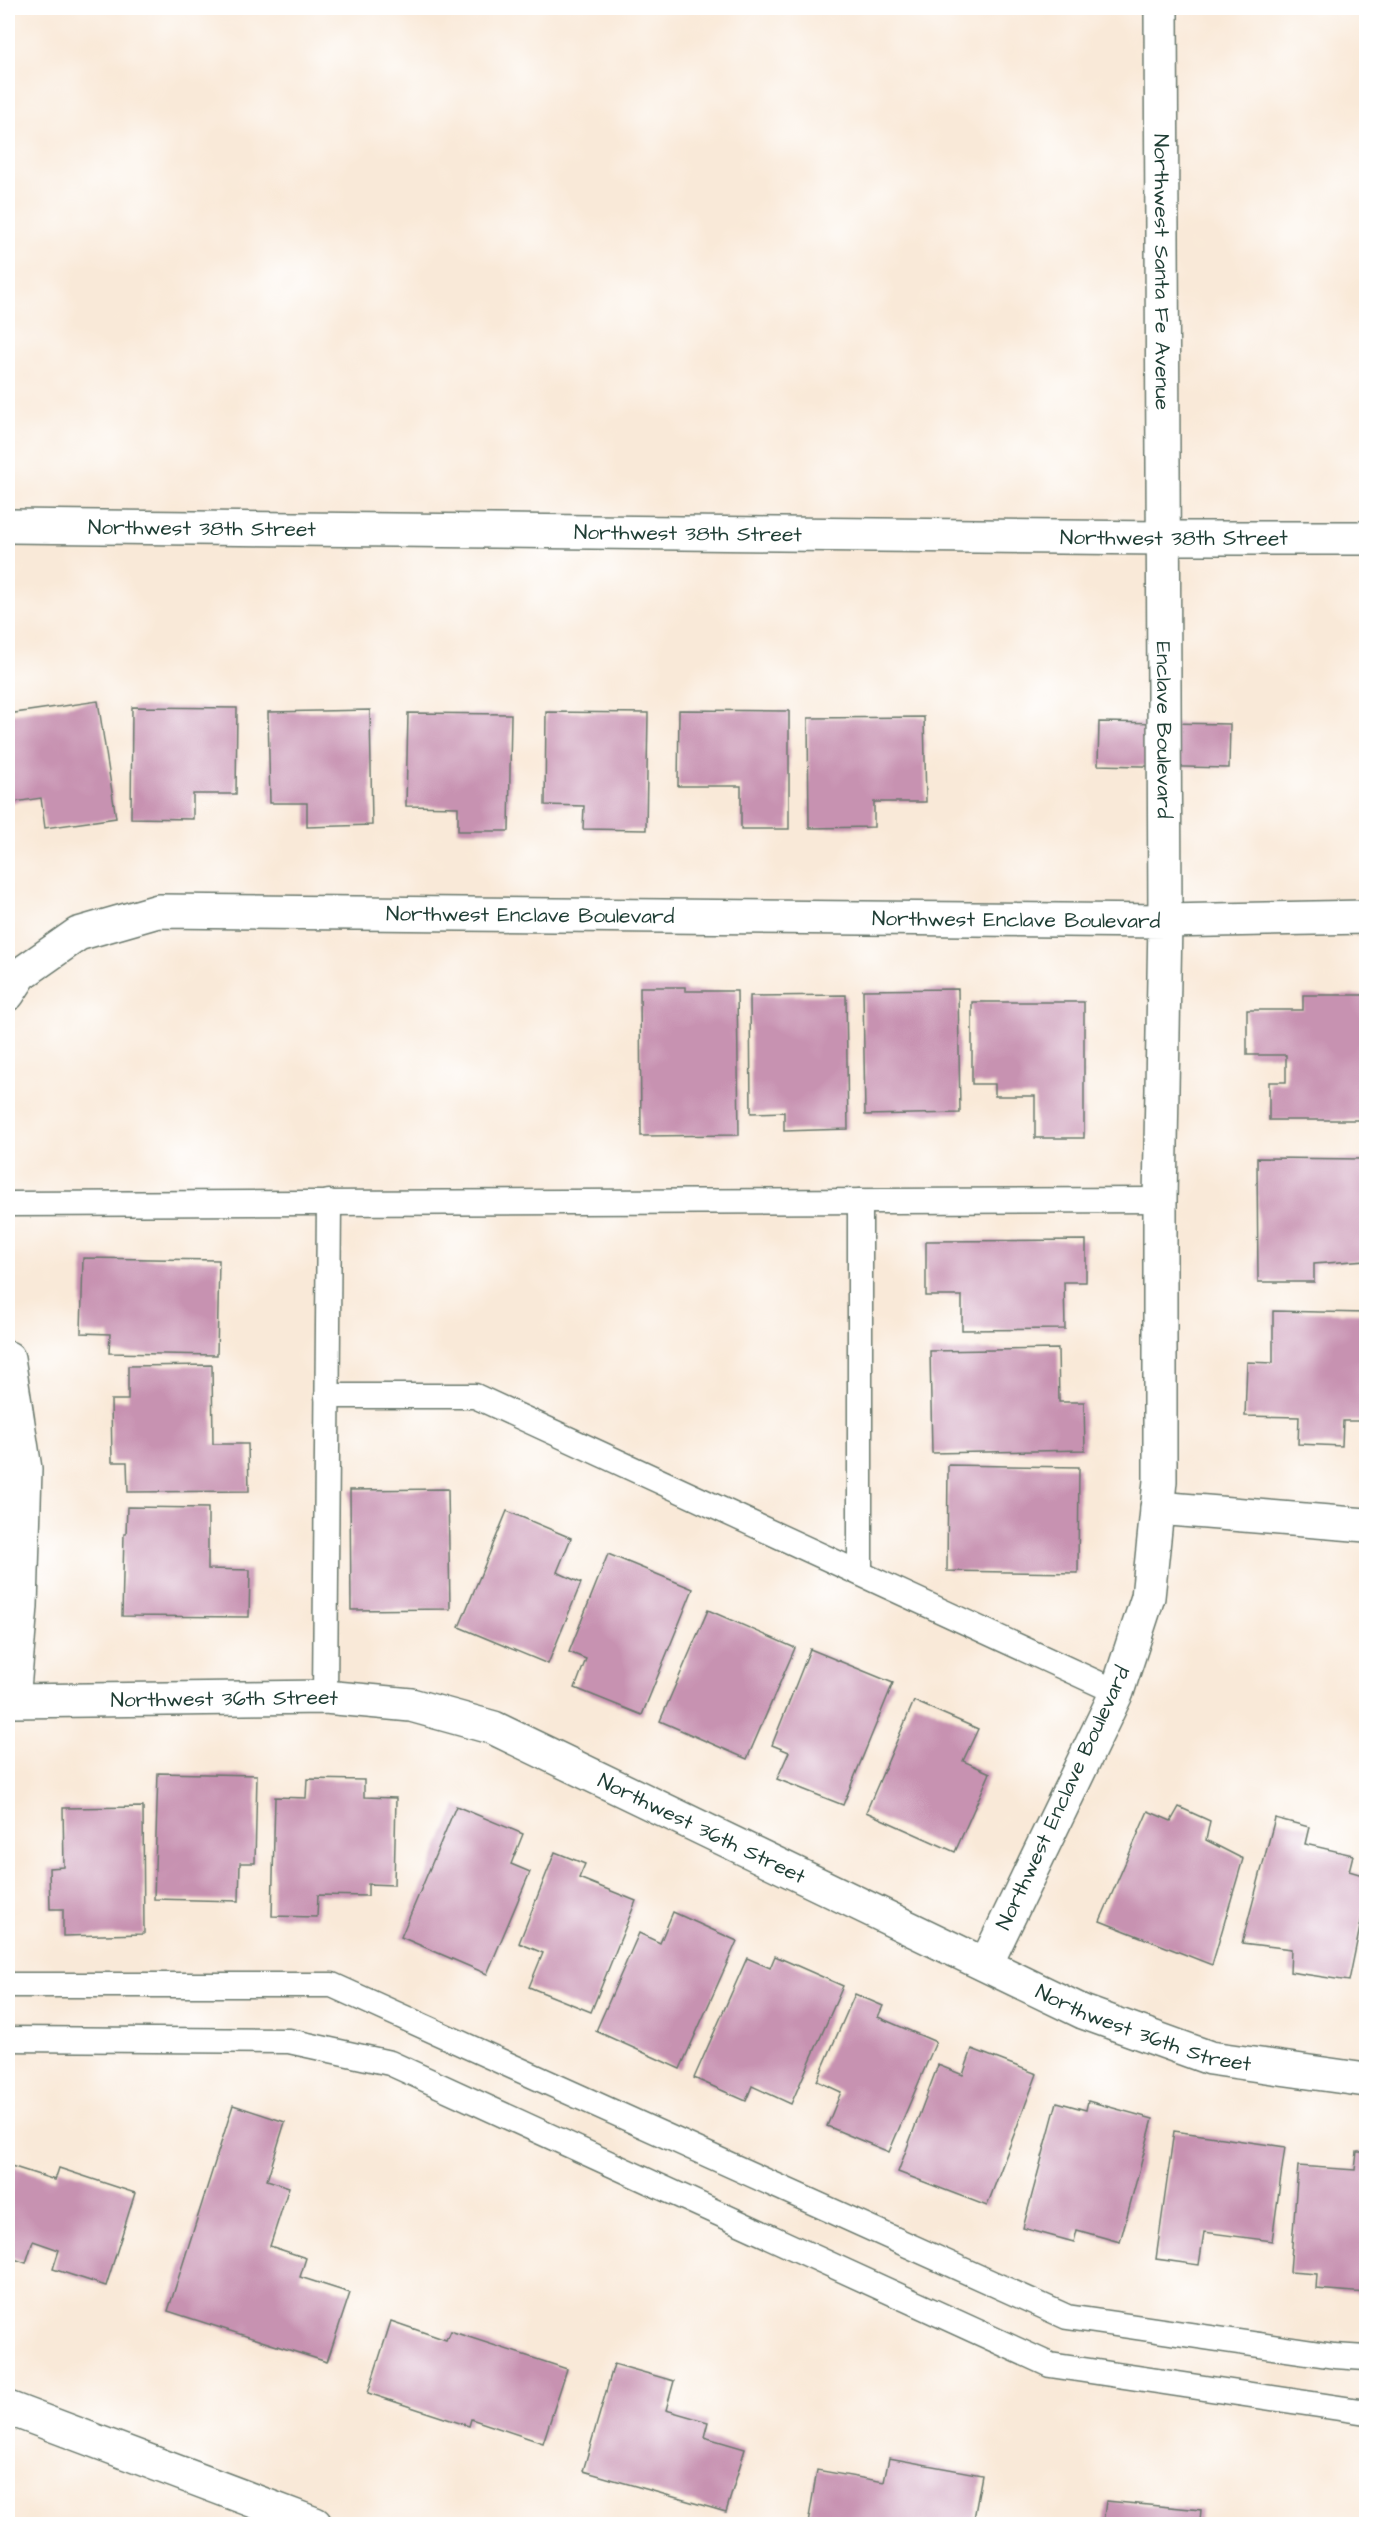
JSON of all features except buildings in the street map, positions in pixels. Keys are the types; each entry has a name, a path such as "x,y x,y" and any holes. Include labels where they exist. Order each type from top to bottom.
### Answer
{"street":[{"name":"Northwest Santa Fe Avenue","path":"1161,8 1163,538"},
{"name":"Northwest 38th Street","path":"8,526 1163,538 1366,537"},
{"name":"Enclave Boulevard","path":"1163,538 1165,921"},
{"name":"Northwest Enclave Boulevard","path":"14,984 78,934 158,911 1165,921 1160,1200 1160,1481 1148,1597 1117,1692 986,1964"},
{"path":"1165,921 1366,917"},
{"path":"8,1358 10,1392"},
{"name":"Northwest 36th Street","path":"10,1392 25,1469 21,1606 13,1701 326,1697 411,1705 494,1728 1083,2012 1210,2058 1366,2080"},
{"path":"1157,1509 1366,1525"},
{"path":"8,2408 315,2524"}],"lane":[{"path":"8,1204 1160,1200"},
{"path":"860,1201 860,1573"},
{"path":"326,1697 329,1202"},
{"path":"327,1396 475,1396 1117,1692"},
{"path":"8,1985 332,1985 1067,2317 1334,2356 1366,2358"},
{"path":"8,2039 289,2041 390,2063 1050,2365 1366,2412"}]}
